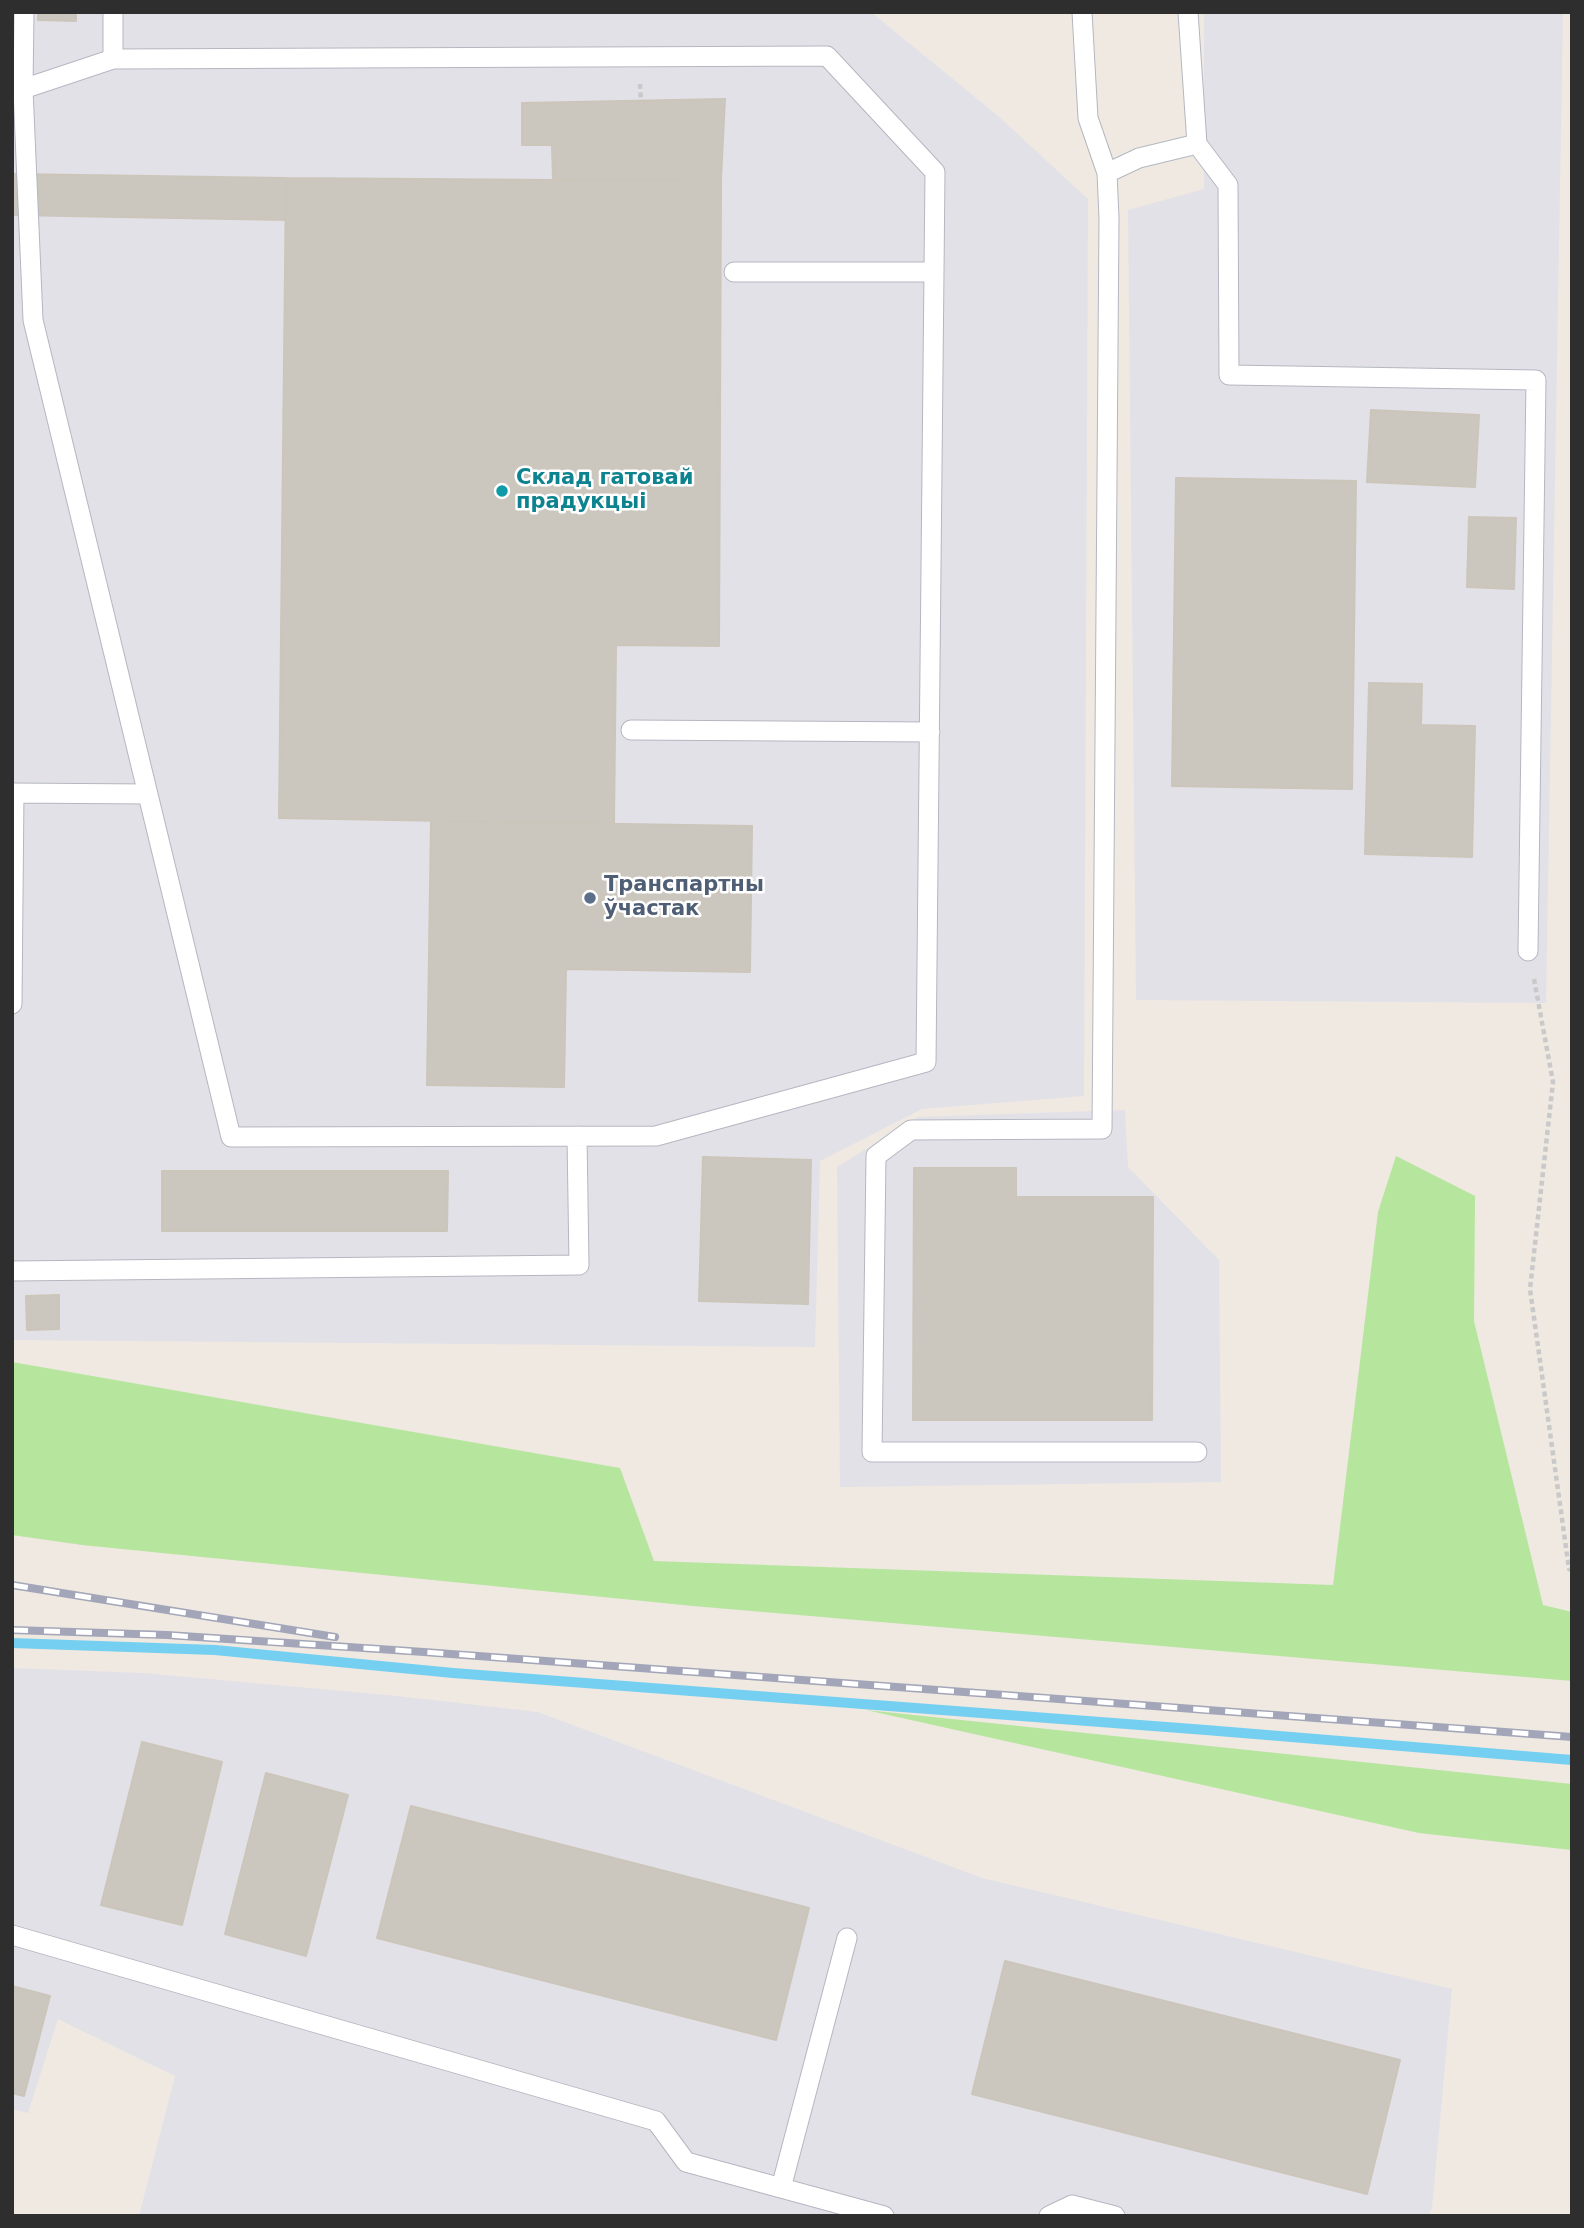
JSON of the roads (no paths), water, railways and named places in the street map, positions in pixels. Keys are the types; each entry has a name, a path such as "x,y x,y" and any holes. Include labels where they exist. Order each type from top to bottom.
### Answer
{"lane":[{"path":"18,89 113,59 827,56 935,172 926,1062 656,1136 231,1137 33,320 18,89 24,12"},
{"path":"113,12 113,59"},
{"path":"1082,12 1088,118 1107,173 1109,218 1102,1129 911,1130 876,1156 872,1452 1197,1452"},
{"path":"1188,12 1197,144 1228,185 1230,374 1536,380 1528,951"},
{"path":"1107,173 1139,158 1197,144"},
{"path":"734,272 934,272"},
{"path":"631,730 930,732"},
{"path":"12,1004 13,793 148,794"},
{"path":"12,1271 579,1265 577,1136"},
{"path":"12,1935 656,2121 686,2162 884,2216"},
{"path":"781,2188 847,1938"},
{"path":"1049,2216 1072,2205 1115,2216"}],"waterway":[{"path":"12,1643 215,1650 453,1673 1572,1760"}],"railway":[{"path":"12,1585 335,1637"},
{"path":"12,1630 167,1635 424,1652 1572,1737"}],"place":[{"name":"Склад гатовай прадукцыі","path":"502,491"},
{"name":"Транспартны ўчастак","path":"590,898"}]}
